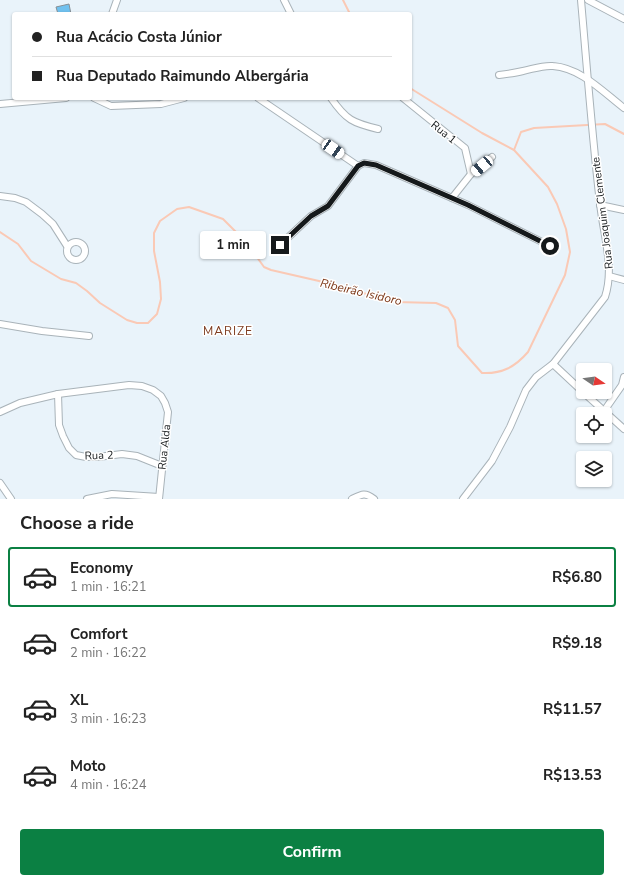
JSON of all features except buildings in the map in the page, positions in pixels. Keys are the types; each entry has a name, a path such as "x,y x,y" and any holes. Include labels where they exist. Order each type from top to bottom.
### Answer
{"street":[{"path":"113,12 117,0"},
{"path":"284,0 290,12"},
{"name":"Rua Joaquim Clemente","path":"463,499 492,461 510,427 526,390 536,377 552,364 605,297 608,289 609,263 600,205 581,0"},
{"path":"588,0 624,19"},
{"path":"552,59 553,66"},
{"path":"498,75 522,72 545,66 563,68 576,72 624,108"},
{"path":"0,104 44,100"},
{"path":"98,100 111,106 161,104 176,100"},
{"path":"261,100 358,166"},
{"path":"333,100 345,116 353,122 378,129"},
{"name":"Rua 1","path":"405,100 465,148 471,174"},
{"path":"452,198 471,174 492,157"},
{"path":"280,245 311,216 328,206 358,166 364,163 376,165 452,198 550,246"},
{"path":"0,196 15,198 26,202 53,224 67,246"},
{"path":"600,205 624,210"},
{"path":"609,276 624,280"},
{"path":"0,324 42,331 89,336"},
{"path":"552,364 576,386"},
{"path":"607,407 622,385 624,377"},
{"name":"Rua Alda","path":"58,394 128,385 142,386 153,390 161,396 165,402 168,412 159,498"},
{"path":"0,412 20,403 58,394"},
{"name":"Rua 2","path":"58,394 59,425 66,442 76,455 98,457 122,454 137,456 162,466"},
{"path":"591,399 600,407"},
{"path":"612,418 624,429"},
{"path":"0,483 11,499"},
{"path":"87,499 112,494 159,498"},
{"path":"352,499 365,494 374,499"}],"waterway":[{"name":"Ribeirão Isidoro","path":"343,0 349,12"},
{"name":"Ribeirão Isidoro","path":"0,232 18,244 31,261 61,279 76,283 100,303 127,320 137,323 148,323 157,314 161,299 160,282 154,251 154,233 160,221 177,209 189,207 223,219 246,242 264,267 271,270 319,281 396,302 436,303 448,308 455,320 458,346 482,373 502,371 513,366 528,352 565,275 570,252 566,229 557,204 548,187 514,150 482,133 412,89"},
{"path":"514,150 521,132 534,128 605,124 624,134"}],"district":[{"name":"MARIZE","path":"228,331"}],"route":[{"path":"280,245 311,216 328,206 358,166 364,163 376,165 468,205 550,246"}]}
